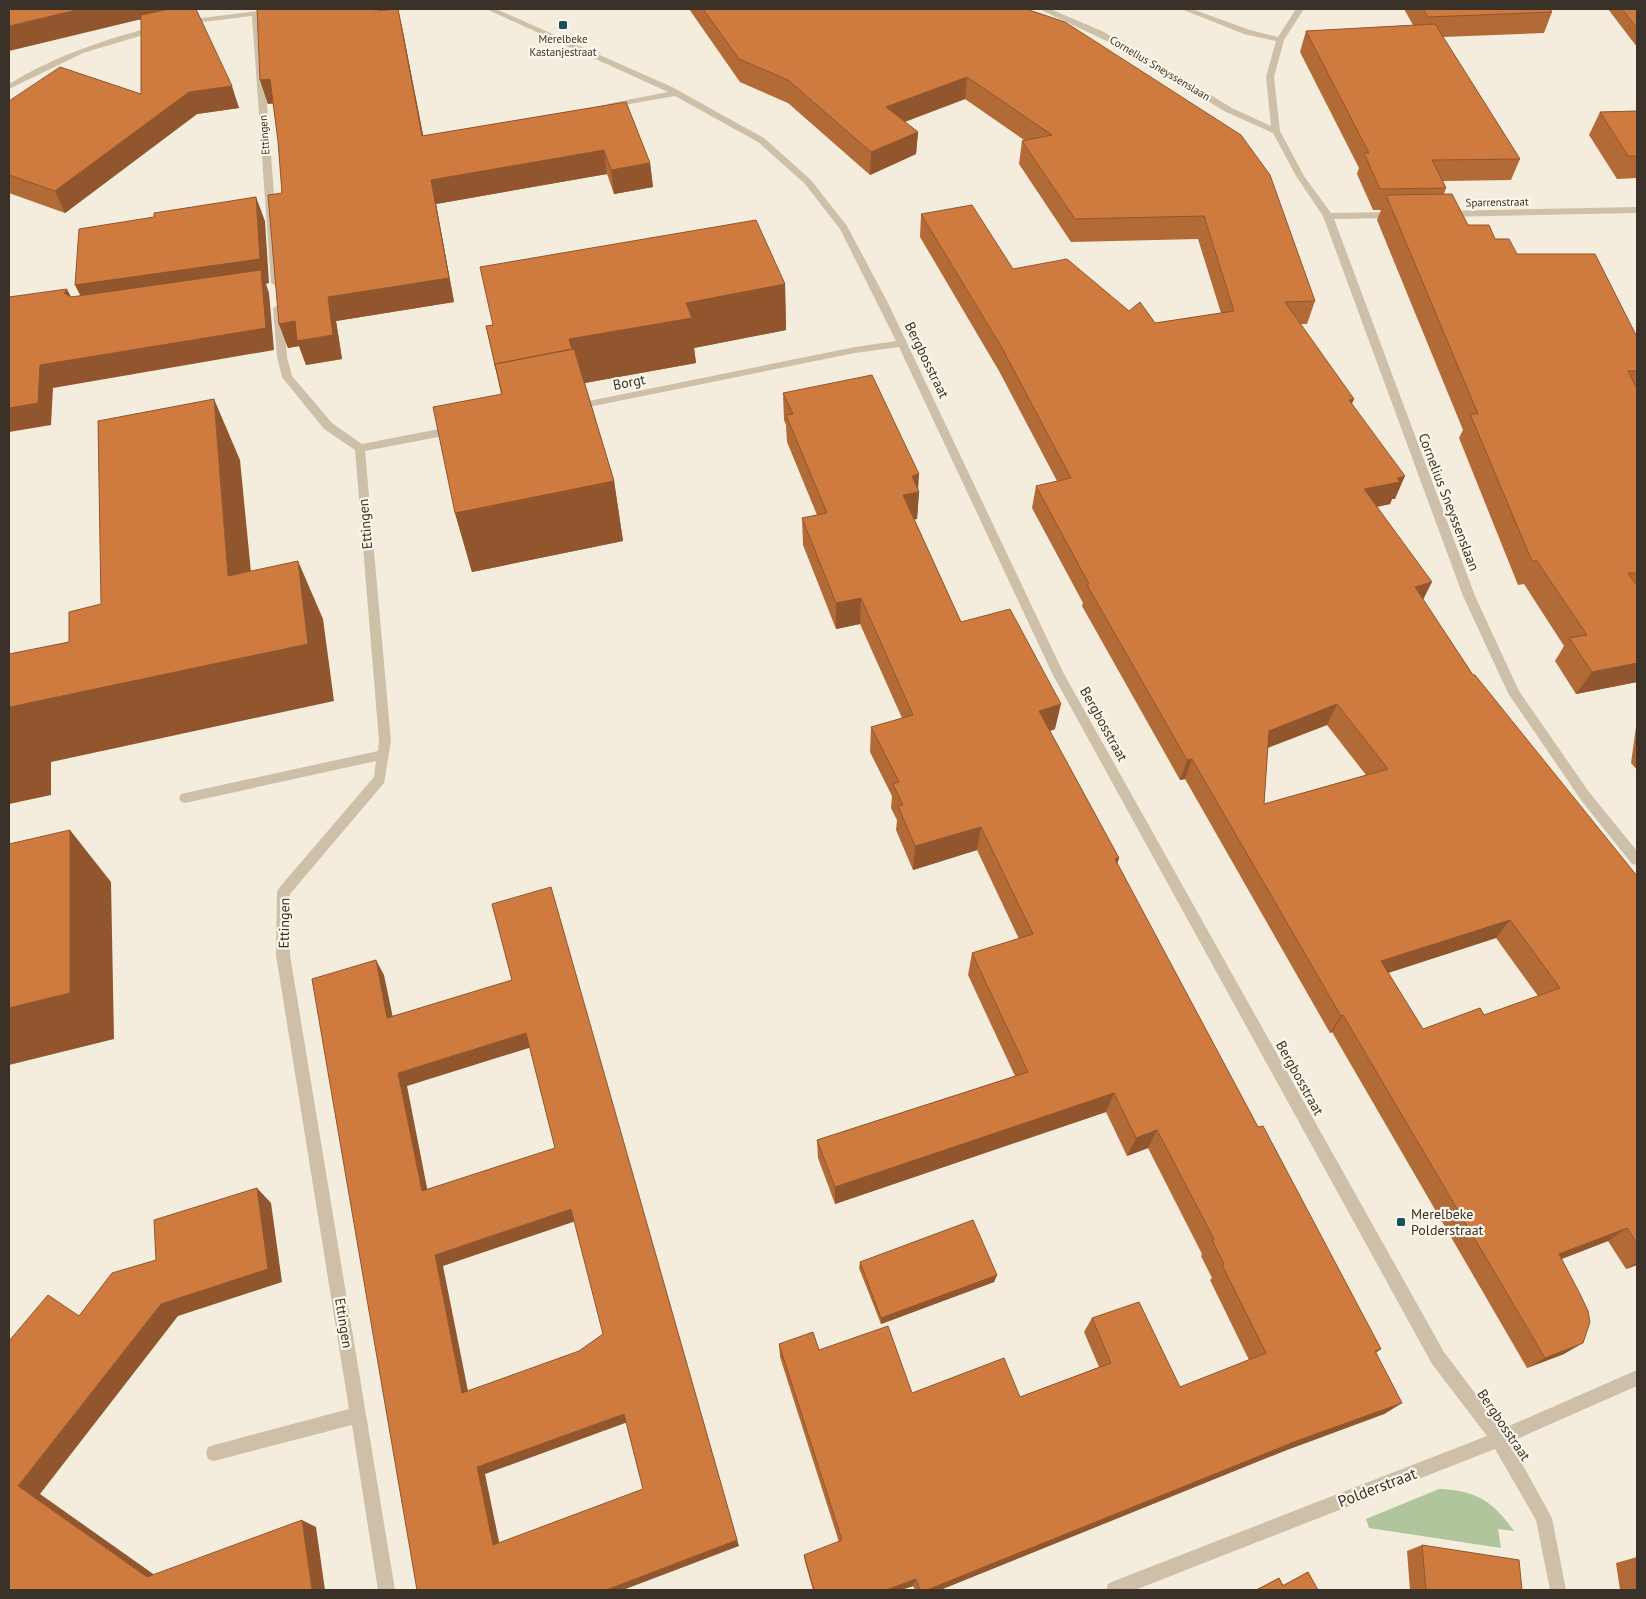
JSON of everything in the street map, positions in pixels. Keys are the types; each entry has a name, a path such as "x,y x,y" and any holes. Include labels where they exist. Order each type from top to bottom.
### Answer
{"street":[{"path":"177,24 291,9"},
{"name":"Bergbosstraat","path":"490,9 676,93 761,140 808,182 844,228 902,343 1059,675 1438,1358 1499,1440 1544,1518 1558,1590"},
{"name":"Cornelius Sneyssenslaan","path":"1043,9 1073,20 1109,37 1232,112 1259,126 1276,131"},
{"path":"1185,9 1247,32 1280,40"},
{"name":"Cornelius Sneyssenslaan","path":"1300,9 1280,40 1270,77 1276,131 1300,176 1328,216 1469,596 1514,693 1585,796 1637,860"},
{"name":"Ettingen","path":"256,13 271,288 282,357 287,377 328,426 360,448 385,741 380,779 284,892 284,955 387,1590"},
{"path":"9,87 47,65 90,48 168,26"},
{"path":"603,108 676,93"},
{"name":"Sparrenstraat","path":"1438,214 1637,210"},
{"path":"1328,216 1408,215"},
{"name":"Borgt","path":"560,410 902,343"},
{"path":"360,448 465,428"},
{"path":"185,798 383,755"},
{"name":"Polderstraat","path":"1114,1590 1499,1440 1637,1378"},
{"path":"214,1453 358,1415"}],"green space":[{"path":"1439,1489 1463,1492 1482,1499 1498,1512 1514,1531 1498,1529 1501,1548 1369,1528 1366,1519"}],"building":[{"path":"9,9 81,9 9,26"},
{"path":"170,9 196,9 232,86 189,92 55,191 9,175 9,101 60,67 141,94 141,15"},
{"path":"257,9 374,9 375,11 398,9 422,136 626,102 650,163 611,170 604,150 431,180 449,278 328,297 333,335 297,341 295,321 279,324 268,195 282,193 270,79 260,80"},
{"path":"703,9 1026,9 1065,22 1241,135 1270,175 1315,301 1285,302 1354,399 1349,400 1405,476 1397,478 1400,482 1364,489 1432,582 1415,587 1473,675 1475,675 1637,876 1637,1243 1627,1228 1559,1254 1588,1311 1590,1322 1583,1343 1545,1358 1343,1015 1341,1016 1192,759 1187,760 1087,585 1089,584 1036,486 1071,478 1002,348 921,214 972,205 1013,269 1067,259 1129,311 1140,302 1155,323 1234,311 1204,216 1075,219 1022,141 1052,135 967,77 886,107 918,132 871,152 788,80 739,59","holes":["1337,704 1388,769 1264,804 1269,731","1510,920 1560,988 1484,1015 1480,1008 1423,1029 1381,961"]},
{"path":"1423,9 1550,9 1552,12 1428,17"},
{"path":"1622,9 1637,9 1637,28"},
{"path":"1435,24 1520,159 1432,160 1446,188 1380,189 1364,153 1369,153 1306,31"},
{"path":"1637,111 1637,156 1628,156 1600,112"},
{"path":"1452,194 1468,225 1489,225 1495,239 1509,239 1517,254 1595,254 1637,337 1637,371 1628,371 1637,389 1637,573 1628,573 1637,586 1637,663 1592,672 1569,638 1587,635 1537,561 1532,561 1470,414 1478,414 1386,195"},
{"path":"256,197 260,259 75,285 79,229 154,217 154,213"},
{"path":"756,220 785,284 686,303 692,318 569,339 572,349 495,364 496,369 486,326 493,325 480,267"},
{"path":"261,270 266,328 40,365 38,403 9,408 9,297 67,289 64,293 71,297"},
{"path":"574,349 614,481 455,513 433,407 502,394 495,364"},
{"path":"872,375 919,474 912,476 919,492 903,495 961,622 1010,609 1061,704 1039,711 1119,858 1115,859 1258,1127 1263,1126 1381,1349 1375,1351 1402,1403 1299,1440 927,1590 920,1590 916,1579 886,1590 814,1590 804,1555 842,1540 779,1344 813,1332 819,1350 888,1326 912,1393 1004,1358 1020,1397 1111,1363 1092,1318 1139,1302 1180,1387 1266,1353 1222,1265 1224,1264 1212,1240 1214,1239 1157,1130 1136,1138 1114,1093 835,1187 817,1140 1028,1072 972,953 1033,934 981,827 915,846 898,806 903,805 893,784 899,782 871,727 913,715 861,598 836,603 802,518 827,513 786,415 793,414 783,393"},
{"path":"214,399 228,576 298,561 308,644 10,707 9,729 9,654 69,642 69,612 101,604 98,421"},
{"path":"70,830 70,993 9,1008 9,844"},
{"path":"551,887 737,1540 606,1590 417,1590 312,979 376,960 387,1018 512,980 492,904","holes":["526,1033 555,1148 422,1191 398,1073","571,1209 603,1334 579,1351 462,1393 435,1255","624,1414 643,1489 493,1545 477,1467"]},
{"path":"257,1188 268,1269 161,1304 18,1486 147,1577 302,1520 312,1590 9,1590 9,1341 48,1295 79,1316 112,1273 156,1260 154,1220"},
{"path":"973,1220 997,1275 881,1318 860,1262"},
{"path":"1422,1545 1519,1560 1522,1590 1426,1590"},
{"path":"1308,1572 1318,1590 1257,1590 1279,1578 1283,1586"}],"place":[{"name":"Merelbeke Kastanjestraat","path":"563,25"},
{"name":"Merelbeke Polderstraat","path":"1401,1222"}]}
